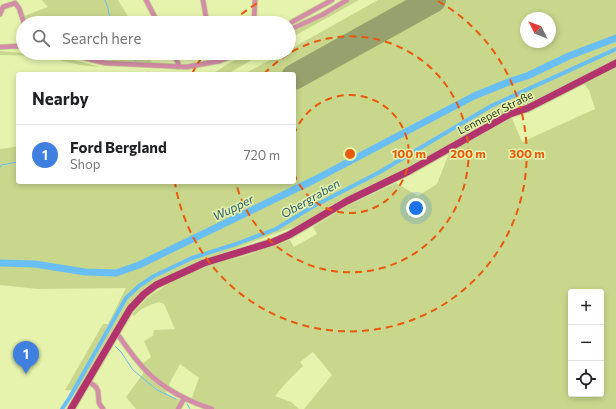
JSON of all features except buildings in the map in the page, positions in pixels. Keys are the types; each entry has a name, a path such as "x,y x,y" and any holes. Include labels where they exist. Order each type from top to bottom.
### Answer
{"main road":[{"name":"Lenneper Straße","path":"70,409 130,309 147,292 174,276 204,262 273,242 290,235 347,202 409,171 510,114 528,108 616,63"}],"street":[{"path":"146,0 154,16"},
{"path":"203,0 206,16"},
{"path":"254,16 255,0"},
{"path":"296,20 332,0"},
{"path":"296,27 322,15 347,0"},
{"path":"0,14 3,7 15,3 19,8 22,16"},
{"path":"0,47 16,46"},
{"path":"93,60 105,63 178,67 187,67 222,60"},
{"path":"176,60 178,67"},
{"path":"116,332 140,366 166,389 184,399 212,409"},
{"path":"88,381 96,387 98,391 98,399 103,409"},
{"path":"178,409 184,399"}],"green space":[{"path":"42,0 118,0 128,16 25,16 48,7"},
{"path":"347,0 359,0 296,35 296,28"},
{"path":"378,0 616,0 616,59 582,79 509,112 417,164 301,224 185,267 164,278 143,291 79,391 65,390 103,324 108,324 126,288 38,289 0,285 0,149 16,146 16,184 296,184 296,72 248,72 270,60 296,60 296,46"},
{"path":"0,51 16,52 16,55 0,55"},
{"path":"59,60 74,60 100,67 81,65"},
{"path":"100,60 151,60 153,64"},
{"path":"234,60 251,60 231,72 215,72"},
{"path":"616,68 616,409 304,409 332,375 313,352 300,362 303,366 275,396 291,402 299,409 214,409 191,400 199,378 180,364 167,388 141,365 151,357 144,341 153,336 154,330 175,329 164,304 159,302 145,307 134,316 132,314 148,297 176,279 205,266 248,255 290,240 294,247 317,234 313,227 349,205 396,183 418,196 437,184 449,153 512,118 522,142 595,109 589,90 584,84"},
{"path":"145,371 166,390 166,393 181,400 176,409 136,409 126,397"}],"waterway":[{"path":"105,0 110,16"},
{"name":"Wupper","path":"0,263 35,264 85,272 116,273 139,265 314,180 474,96 527,76 569,56 616,38"},
{"name":"Obergraben","path":"62,409 126,298 139,286 154,276 192,258 276,229 312,207 378,173 491,106 616,49"},
{"path":"0,167 1,165 16,162"},
{"path":"115,346 133,370 157,390 176,399"},
{"path":"187,404 190,409"}],"runway":[{"path":"296,76 433,0"}],"place":[{"name":"Ford Bergland","path":"26,374"}]}
